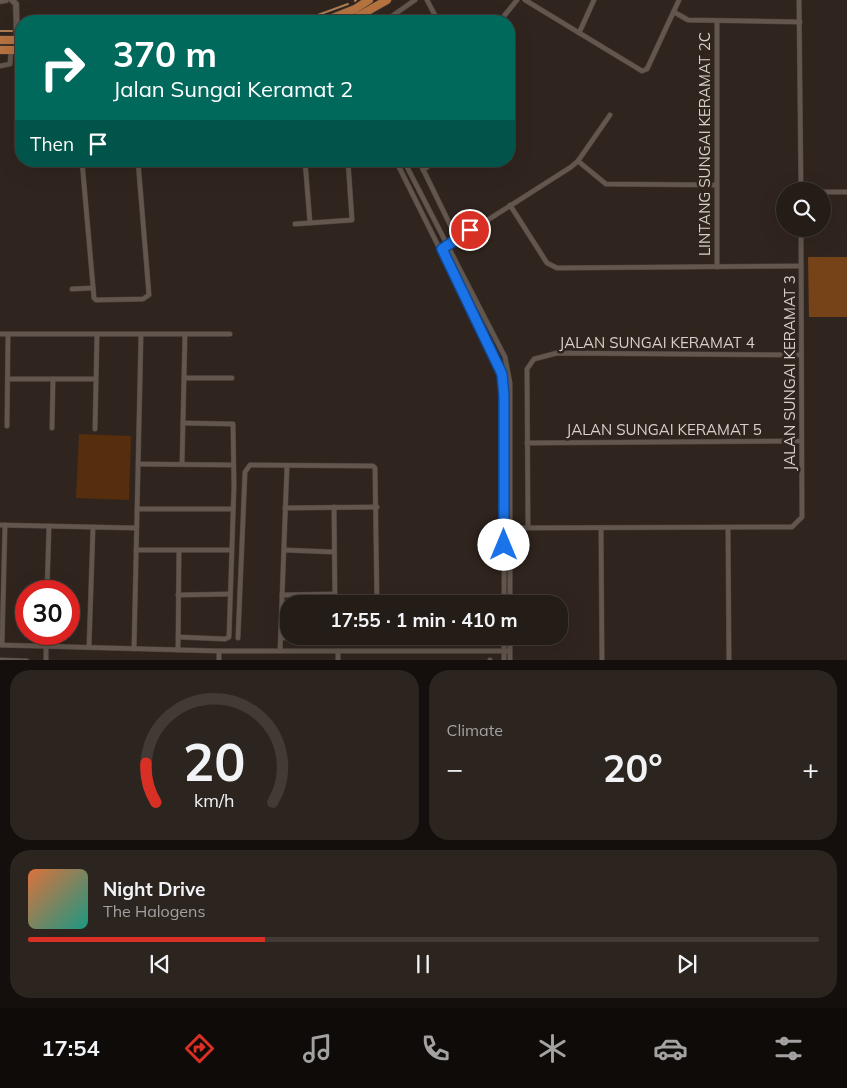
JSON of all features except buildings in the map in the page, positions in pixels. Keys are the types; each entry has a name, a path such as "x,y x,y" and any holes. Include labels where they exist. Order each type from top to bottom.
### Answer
{"highway":[{"path":"343,15 370,0"},
{"path":"366,15 387,0"},
{"path":"0,40 15,40"},
{"path":"0,50 15,50"}],"street":[{"path":"0,1 6,0"},
{"path":"12,0 16,4 17,15"},
{"path":"394,15 415,0"},
{"path":"427,0 435,15"},
{"path":"505,15 517,0"},
{"path":"526,0 645,71 679,0"},
{"path":"578,32 594,0"},
{"path":"799,0 801,182"},
{"path":"674,12 688,20 800,22"},
{"name":"LINTANG SUNGAI KERAMAT 2C","path":"717,22 717,267"},
{"path":"0,66 10,64 11,50"},
{"path":"442,249 578,161 610,115"},
{"path":"578,161 606,184 717,185"},
{"path":"83,167 96,300 143,299 149,294 138,167"},
{"path":"305,167 310,223"},
{"path":"295,224 352,220 348,167"},
{"path":"399,167 442,249 502,374 504,396 504,595"},
{"path":"407,167 504,357 508,369 511,402 510,595"},
{"path":"422,167 457,239"},
{"path":"423,170 427,167"},
{"path":"831,192 847,192"},
{"path":"510,205 547,262 557,268 801,266"},
{"name":"JALAN SUNGAI KERAMAT 3","path":"728,528 792,527 802,517 801,237"},
{"path":"72,289 94,288"},
{"path":"0,334 230,334"},
{"path":"7,426 8,334"},
{"path":"94,429 97,334"},
{"path":"134,649 141,334"},
{"path":"182,464 185,334"},
{"name":"JALAN SUNGAI KERAMAT 4","path":"528,528 527,370 534,358 558,353 801,355"},
{"path":"8,378 95,378"},
{"path":"52,428 53,378"},
{"path":"184,378 232,378"},
{"path":"178,637 228,638 233,509 234,429 232,424 183,423"},
{"name":"JALAN SUNGAI KERAMAT 5","path":"527,443 802,441"},
{"path":"138,464 233,465"},
{"path":"238,638 245,472 250,465 373,466 377,472 377,595"},
{"path":"286,466 282,595 335,594 334,507"},
{"path":"285,508 377,507"},
{"path":"137,509 233,509"},
{"path":"136,528 3,525 1,645 280,652 507,651"},
{"path":"47,580 48,526"},
{"path":"89,648 93,527"},
{"path":"504,528 728,528 729,660"},
{"path":"601,528 602,660"},
{"path":"136,550 231,550"},
{"path":"178,650 179,550"},
{"path":"284,550 334,552"},
{"path":"178,594 230,594"},
{"path":"280,645 280,652"},
{"path":"506,645 510,660"},
{"path":"504,660 508,645"},
{"path":"46,646 46,660"},
{"path":"219,651 219,660"},
{"path":"338,651 338,660"},
{"path":"0,660 27,660"}],"shaded area":[{"path":"808,257 847,257 847,317 809,317"},
{"path":"79,434 131,436 129,500 76,498"}],"waterway":[{"path":"318,15 348,4"},
{"path":"0,31 12,31"}],"route":[{"path":"470,230 442,249 502,374 504,384 504,545"}]}
